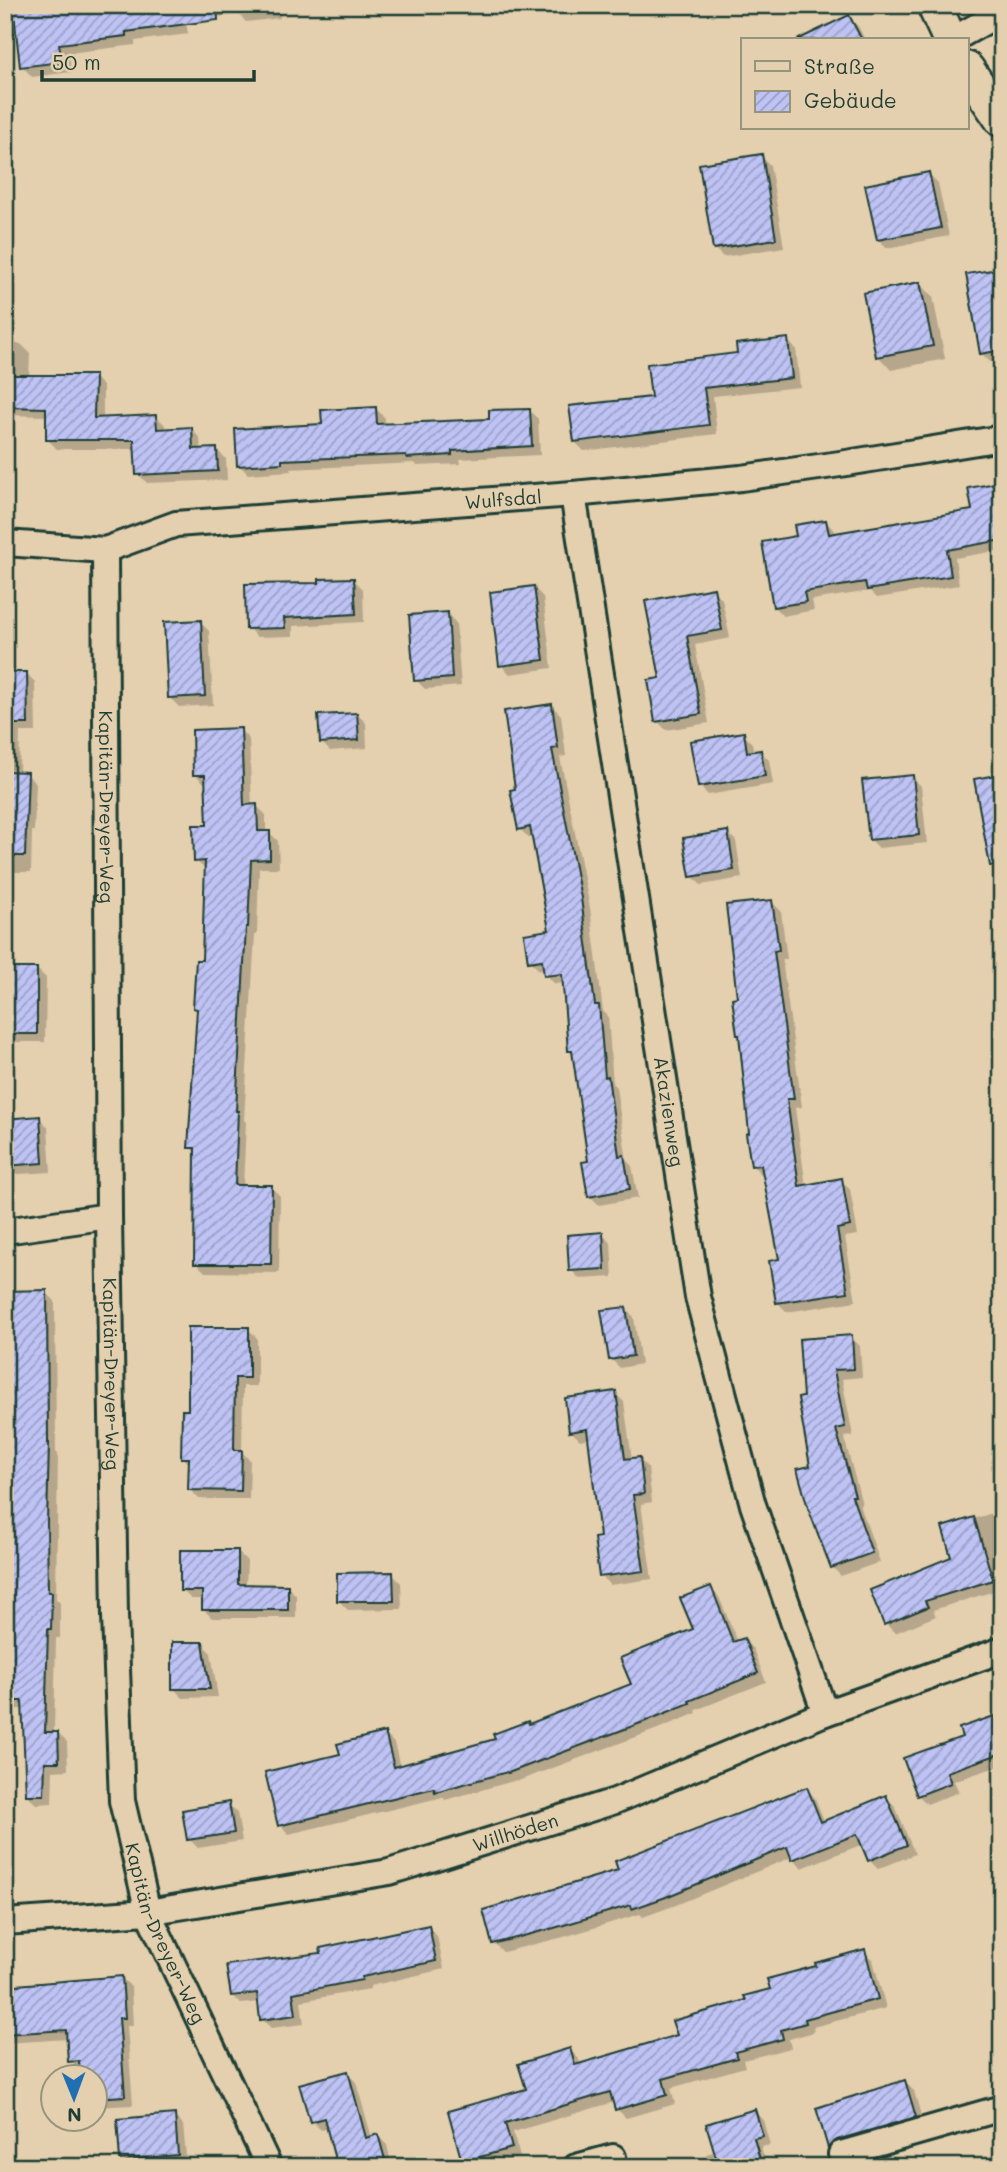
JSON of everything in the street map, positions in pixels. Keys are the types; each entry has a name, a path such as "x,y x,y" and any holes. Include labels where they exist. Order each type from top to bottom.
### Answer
{"street":[{"path":"934,5 950,38"},
{"path":"955,38 1002,12"},
{"path":"968,70 1002,120"},
{"name":"Wulfsdal","path":"5,543 105,550 176,524 573,494 754,476 1002,438"},
{"name":"Akazienweg","path":"573,494 698,1297 753,1505 825,1713"},
{"name":"Kapitän-Dreyer-Weg","path":"105,550 109,1216 115,1616 122,1801 148,1912 269,2167"},
{"path":"5,1231 109,1216"},
{"name":"Willhöden","path":"5,1922 148,1912 389,1872 615,1801 825,1713 1002,1650"},
{"path":"841,2154 1002,2108"},
{"path":"576,2167 613,2157"}],"building":[{"path":"13,5 217,5 218,20 59,44 62,62 20,67"},
{"path":"849,15 861,38 801,38"},
{"path":"762,154 776,239 713,249 699,164"},
{"path":"929,172 941,228 877,240 865,185"},
{"path":"999,269 1002,284 1002,350 980,354 966,274"},
{"path":"920,282 933,346 876,357 863,293"},
{"path":"788,338 792,378 704,388 709,425 574,442 569,406 651,397 647,364 737,353 736,344"},
{"path":"5,375 95,375 94,418 156,415 157,429 192,427 193,449 217,448 218,471 136,475 134,440 46,440 46,408 5,407"},
{"path":"376,407 377,424 489,419 489,410 530,409 532,446 452,451 452,455 282,460 282,463 237,466 235,429 322,424 321,410"},
{"path":"1002,482 1002,540 947,550 951,576 867,590 865,582 804,592 806,602 773,607 762,542 796,536 794,525 826,520 829,534 972,510 968,488"},
{"path":"354,578 356,614 284,618 285,628 246,629 245,584 319,583 319,579"},
{"path":"534,586 544,660 499,666 490,592"},
{"path":"714,588 722,630 687,636 701,714 655,722 648,680 660,678 645,601"},
{"path":"448,612 452,678 414,681 409,615"},
{"path":"201,620 205,696 168,698 164,622"},
{"path":"5,672 27,672 28,724 5,724"},
{"path":"552,704 558,748 552,749 581,898 595,1005 599,1005 605,1077 608,1076 619,1156 624,1155 630,1189 588,1197 582,1162 588,1161 572,1051 568,1051 562,974 544,976 542,960 528,962 524,934 549,930 530,827 518,830 510,790 515,789 504,711"},
{"path":"357,713 359,740 320,743 318,715"},
{"path":"241,728 244,805 257,804 258,831 270,831 270,859 251,860 236,1111 235,1185 272,1185 271,1264 194,1264 195,1148 188,1148 197,1009 193,1008 196,960 202,960 205,861 194,862 193,825 207,825 205,775 193,775 192,730"},
{"path":"744,732 747,752 761,750 765,776 698,787 690,741"},
{"path":"5,771 28,772 25,856 5,856"},
{"path":"1002,774 1002,865 990,866 974,779"},
{"path":"913,775 919,835 869,840 862,780"},
{"path":"728,831 734,870 690,877 683,838"},
{"path":"772,900 779,950 774,951 794,1099 787,1099 799,1186 842,1178 850,1226 837,1229 848,1292 776,1303 769,1261 779,1259 761,1165 751,1166 746,1134 749,1133 739,1035 732,998 737,997 726,905"},
{"path":"5,968 37,968 37,1034 5,1034"},
{"path":"40,1116 43,1163 5,1166 5,1119"},
{"path":"603,1232 605,1269 569,1271 567,1235"},
{"path":"47,1290 48,1592 52,1592 51,1629 48,1629 45,1732 58,1732 59,1762 45,1762 44,1795 26,1795 22,1701 5,1701 5,1524 8,1524 11,1419 5,1419 5,1291"},
{"path":"626,1307 633,1356 609,1360 601,1310"},
{"path":"188,1327 249,1327 249,1378 235,1378 234,1450 242,1450 241,1491 188,1490 189,1458 181,1458 182,1410 188,1410"},
{"path":"852,1335 854,1369 834,1370 845,1427 836,1429 855,1496 852,1496 872,1553 831,1568 808,1508 797,1469 810,1466 798,1398 803,1397 799,1339"},
{"path":"616,1391 625,1459 640,1457 644,1494 633,1495 644,1571 599,1577 594,1538 600,1537 587,1429 569,1432 565,1398"},
{"path":"974,1517 993,1580 925,1601 928,1607 884,1625 870,1590 951,1557 942,1527"},
{"path":"180,1550 238,1550 238,1584 288,1585 288,1610 202,1610 202,1591 180,1591"},
{"path":"393,1572 394,1601 337,1601 337,1573"},
{"path":"711,1586 733,1642 744,1638 758,1673 646,1721 508,1773 435,1792 434,1788 278,1826 265,1772 340,1754 337,1744 385,1732 394,1767 495,1739 493,1734 528,1721 529,1724 631,1684 620,1658 693,1629 680,1598"},
{"path":"172,1642 203,1642 210,1689 172,1689"},
{"path":"994,1716 1002,1737 1002,1753 947,1772 951,1783 917,1796 903,1758 962,1737 959,1728"},
{"path":"807,1787 821,1822 886,1795 907,1845 868,1861 857,1834 792,1860 787,1847 632,1909 631,1905 492,1944 483,1910 618,1870 615,1861"},
{"path":"229,1802 234,1833 187,1840 182,1810"},
{"path":"429,1925 436,1961 362,1977 362,1980 293,1993 296,2015 260,2020 257,1993 231,1996 226,1965 321,1953 320,1948"},
{"path":"865,1949 878,1999 805,2019 806,2023 781,2030 783,2039 735,2052 737,2058 663,2079 667,2095 615,2110 610,2092 505,2123 512,2148 462,2162 448,2111 526,2089 518,2064 570,2048 575,2065 677,2035 672,2021 746,2000 744,1996 770,1989 767,1979"},
{"path":"122,1976 125,2018 119,2018 125,2096 108,2097 108,2064 68,2062 66,2030 5,2034 5,1986"},
{"path":"348,2071 366,2138 378,2134 387,2167 337,2167 324,2118 310,2122 299,2084"},
{"path":"905,2080 916,2117 837,2140 828,2148 816,2108"},
{"path":"755,2109 763,2136 754,2138 761,2163 747,2167 719,2167 706,2124"},
{"path":"175,2114 178,2155 120,2160 117,2119"}]}
